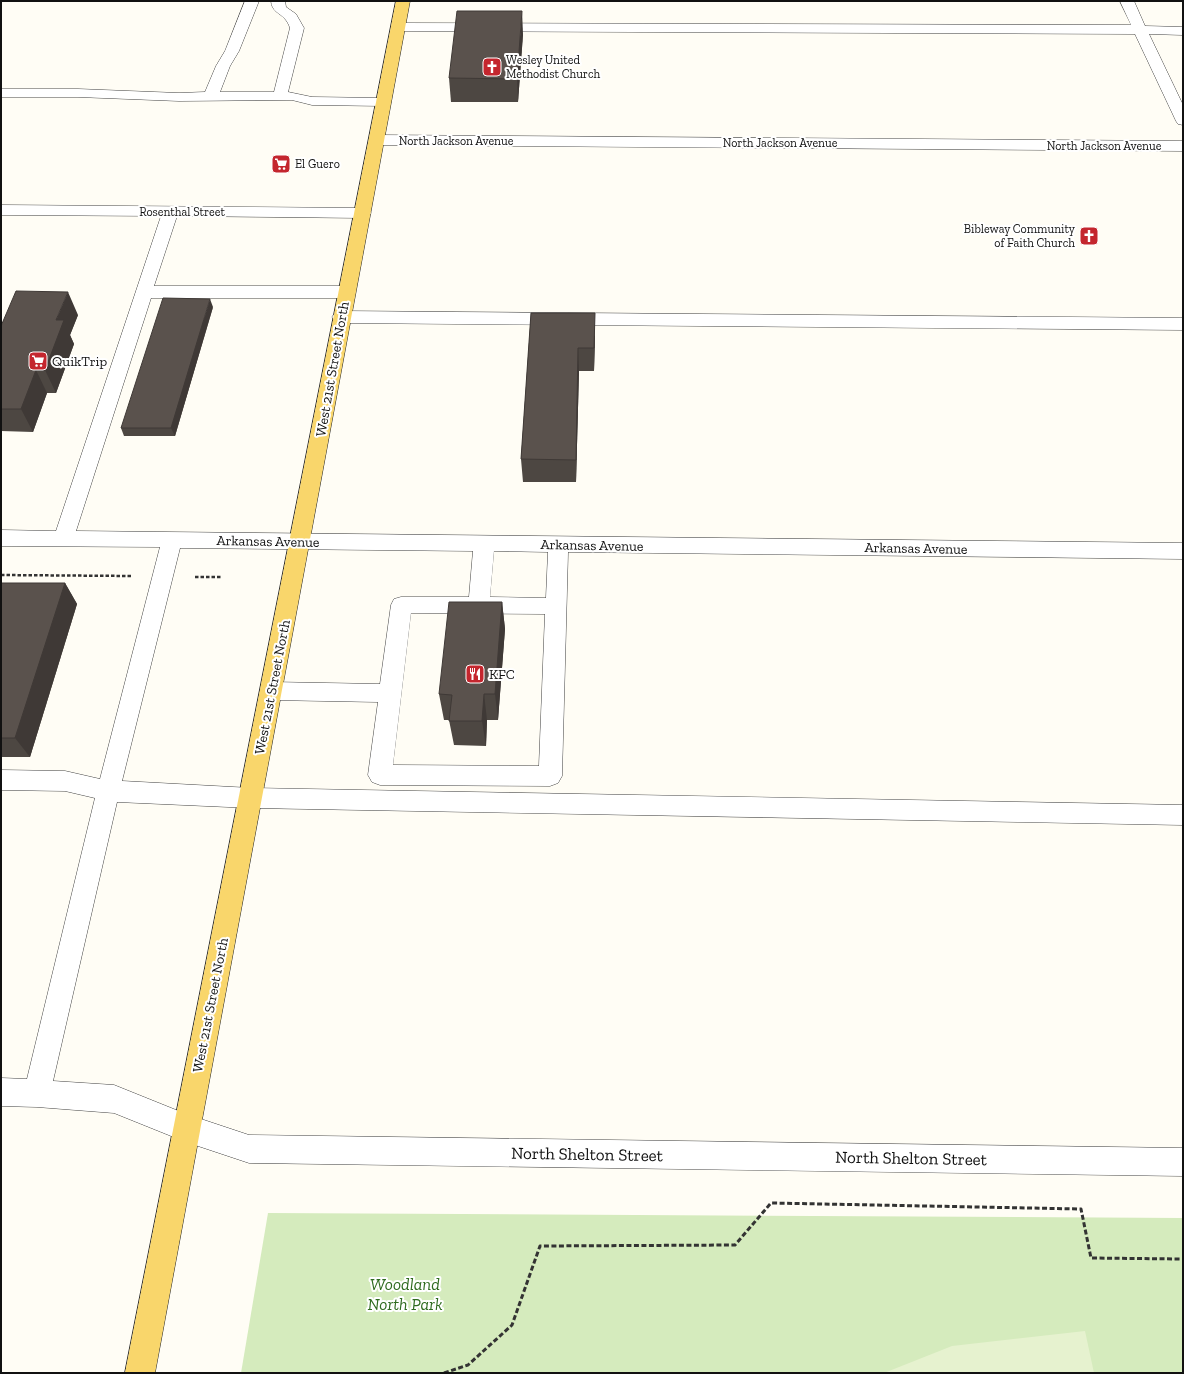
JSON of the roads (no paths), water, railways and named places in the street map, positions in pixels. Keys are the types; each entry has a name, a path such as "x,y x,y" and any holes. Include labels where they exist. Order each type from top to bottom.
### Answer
{"main road":[{"name":"West 21st Street North","path":"140,1373 300,542 341,317 363,213 403,1"}],"street":[{"path":"211,96 223,66 232,51 252,1"},
{"path":"278,1 278,7 290,16 297,28 280,96"},
{"path":"1127,1 1183,121"},
{"path":"398,27 1105,29 1183,31"},
{"path":"1,93 78,93 179,97 292,96 312,101 384,102"},
{"name":"North Jackson Avenue","path":"377,140 1183,146"},
{"name":"Rosenthal Street","path":"1,210 363,213"},
{"path":"63,539 170,212"},
{"path":"144,292 346,292"},
{"path":"341,317 1183,324"},
{"name":"Arkansas Avenue","path":"1,538 1183,551"},
{"path":"37,1093 108,791 172,540"},
{"path":"480,605 484,543"},
{"path":"556,606 401,605 380,775 550,776 556,606 558,544"},
{"path":"271,691 390,693"},
{"path":"1,780 65,781 108,791 251,798 1183,815"},
{"name":"North Shelton Street","path":"1,1092 37,1093 114,1099 186,1128 249,1149 1183,1162"}],"place":[{"name":"Wesley United Methodist Church","path":"492,67"},
{"name":"El Guero","path":"281,164"},
{"name":"Bibleway Community of Faith Church","path":"1089,236"},
{"name":"QuikTrip","path":"38,361"},
{"name":"KFC","path":"475,674"}],"park label":[{"name":"Woodland North Park","path":"405,1294"}]}
